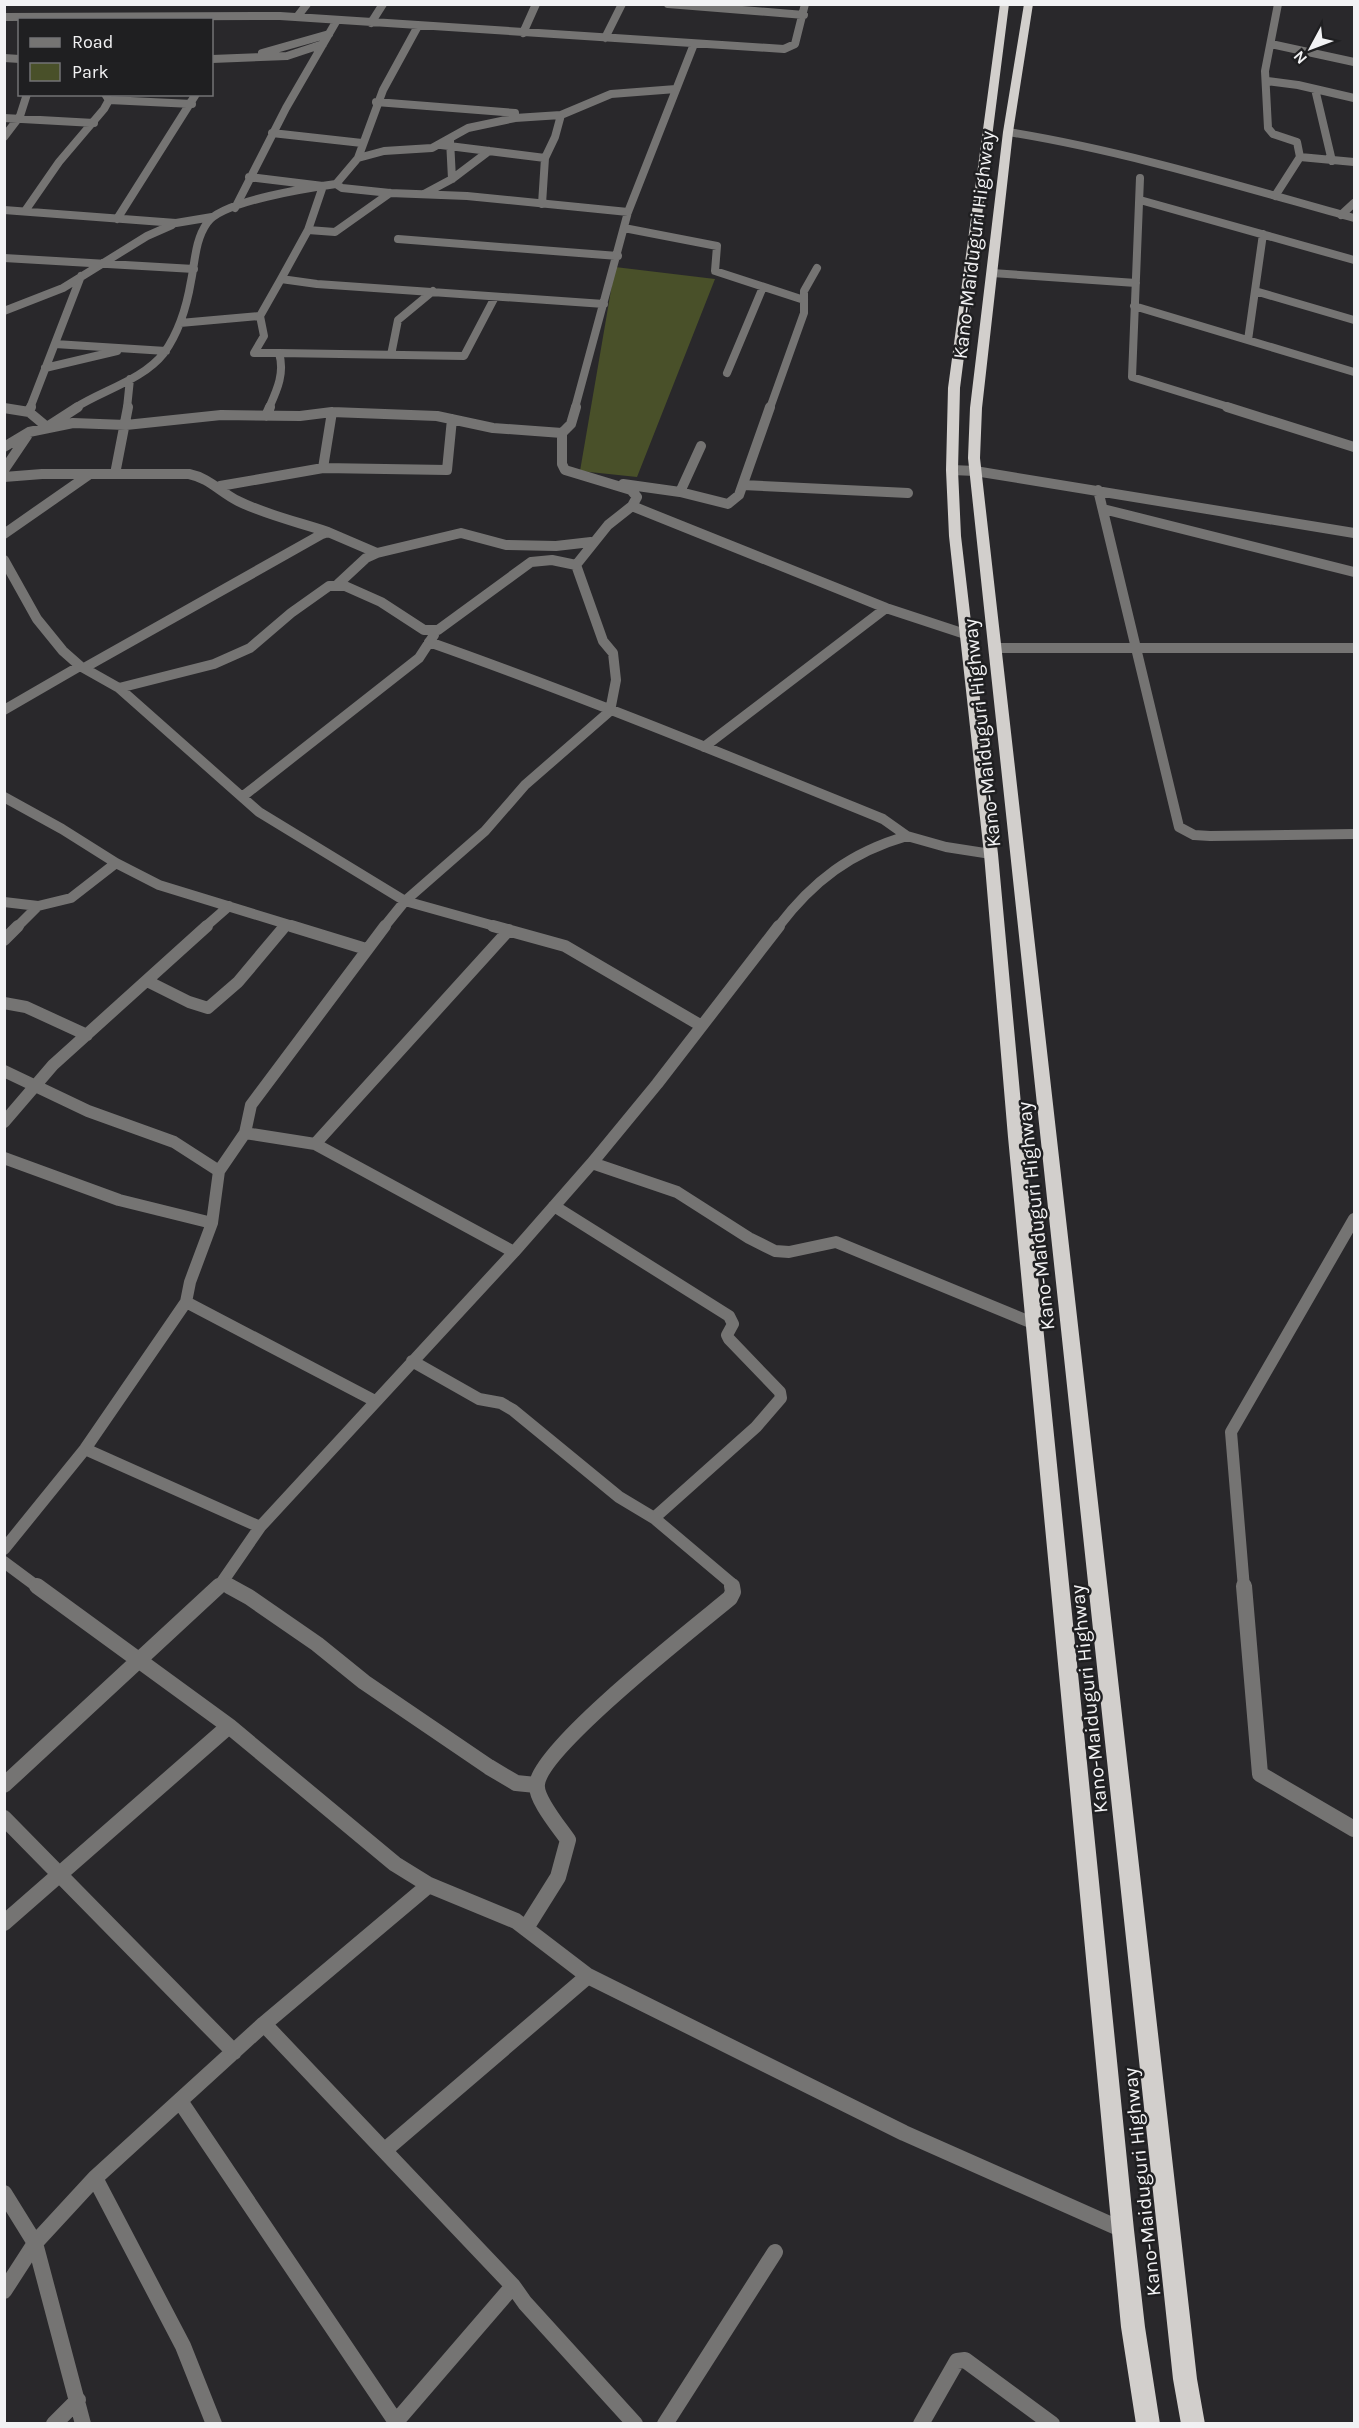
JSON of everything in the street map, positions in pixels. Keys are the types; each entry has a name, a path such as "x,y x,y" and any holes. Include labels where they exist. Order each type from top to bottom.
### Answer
{"highway":[{"name":"Kano-Maiduguri Highway","path":"1005,4 954,388 952,470 955,536 991,854 1123,2230 1133,2327 1148,2424"},
{"name":"Kano-Maiduguri Highway","path":"1029,4 1008,132 976,408 975,471 1184,2367 1193,2424"}],"street":[{"path":"144,4 144,16"},
{"path":"297,17 307,4"},
{"path":"371,23 383,4"},
{"path":"523,33 536,4"},
{"path":"605,38 622,4"},
{"path":"668,4 804,15"},
{"path":"4,17 61,14 144,16 217,13 784,49 795,44 805,4"},
{"path":"1275,196 1300,157 1297,142 1273,134 1268,128 1266,71 1278,4"},
{"path":"235,208 272,133 337,20"},
{"path":"358,158 376,102 390,72 418,26"},
{"path":"250,56 329,34"},
{"path":"213,58 287,56 323,44"},
{"path":"576,566 591,542 623,511 632,506 637,497 631,490 565,470 562,464 562,433 571,424 628,212 694,44"},
{"path":"1271,45 1354,62"},
{"path":"1267,81 1354,98"},
{"path":"447,144 468,128 496,121 561,115 611,94 676,89"},
{"path":"1315,89 1332,160"},
{"path":"4,137 18,118 26,96"},
{"path":"117,219 195,96"},
{"path":"25,211 36,201 64,155 94,123 107,97 192,104"},
{"path":"376,102 549,116"},
{"path":"542,204 544,158 555,137 561,115"},
{"path":"4,118 94,123"},
{"path":"1008,132 1081,144 1144,159 1354,218"},
{"path":"272,133 362,143"},
{"path":"336,184 358,158 384,151 418,150 447,144 544,158"},
{"path":"447,144 452,179"},
{"path":"423,194 452,179 489,151"},
{"path":"1300,157 1354,162"},
{"path":"249,177 322,186"},
{"path":"1140,178 1132,377 1354,447"},
{"path":"4,210 176,223 212,218 235,208 336,184 342,188 390,193 628,212"},
{"path":"322,186 308,230 260,316 264,336 254,353 464,356 495,297"},
{"path":"308,230 335,232 390,193"},
{"path":"1140,200 1354,260"},
{"path":"1341,215 1354,203"},
{"path":"47,427 89,400 130,379 162,357 180,322 200,238 212,218"},
{"path":"4,311 63,288 147,236 176,223"},
{"path":"624,228 717,246 715,271 804,300"},
{"path":"1248,340 1263,234"},
{"path":"398,238 618,256"},
{"path":"4,258 194,269"},
{"path":"610,483 680,492 728,504 739,495 804,313 804,291 817,268"},
{"path":"992,273 1136,283"},
{"path":"29,412 81,276"},
{"path":"281,279 317,284 604,304"},
{"path":"727,373 763,287"},
{"path":"391,355 398,320 433,291"},
{"path":"1255,291 1354,320"},
{"path":"1134,306 1354,372"},
{"path":"180,322 260,316"},
{"path":"55,344 166,351"},
{"path":"45,368 129,348"},
{"path":"266,416 283,376 279,353"},
{"path":"115,474 126,425 130,379"},
{"path":"4,408 29,412 47,427"},
{"path":"4,447 29,432 73,423 126,425 221,415 300,416 332,412 410,414 452,419 493,428 562,433"},
{"path":"323,468 332,412"},
{"path":"220,486 323,468 447,470 452,419"},
{"path":"4,470 29,432"},
{"path":"680,492 701,446"},
{"path":"952,470 975,471 1098,490 1354,533"},
{"path":"4,477 42,474 189,474 202,476 220,486 235,500 328,532 377,553"},
{"path":"4,534 90,474"},
{"path":"743,485 908,493"},
{"path":"1098,490 1179,827 1194,835 1210,836 1354,834"},
{"path":"632,506 886,608 965,634"},
{"path":"1103,509 1354,572"},
{"path":"4,710 285,553 328,532"},
{"path":"119,688 214,664 250,648 291,613 329,586 338,584 366,558 377,553 461,533 506,545 556,546 591,542"},
{"path":"4,560 37,619 63,651 82,667 119,688 259,812 405,901 565,946 700,1025"},
{"path":"242,797 419,658 438,630 531,562 552,560 576,566"},
{"path":"4,1548 85,1449 186,1302 190,1282 212,1223 219,1171 244,1133 250,1105 366,948 405,901 485,831 525,785 610,711 616,680 613,653 603,641 576,566"},
{"path":"338,584 381,602 424,630 438,630"},
{"path":"704,747 886,608"},
{"path":"429,642 504,668 883,819 908,836 946,847 991,854"},
{"path":"994,648 1354,648"},
{"path":"4,797 62,829 116,863 159,885 366,948"},
{"path":"4,1785 224,1583 260,1527 514,1252 592,1163 657,1084 700,1025 784,919 818,883 839,866 876,845 908,836"},
{"path":"4,902 38,906 71,898 116,863"},
{"path":"4,940 38,906"},
{"path":"4,1122 53,1065 229,906"},
{"path":"147,981 189,1002 208,1008 216,1004 286,924"},
{"path":"315,1144 509,930"},
{"path":"4,1003 26,1007 87,1035"},
{"path":"4,1071 88,1111 174,1142 219,1171"},
{"path":"244,1133 315,1144 514,1252"},
{"path":"4,1158 119,1200 212,1223"},
{"path":"592,1163 677,1192 749,1238 775,1251 789,1252 836,1242 1035,1324"},
{"path":"554,1206 729,1316 733,1324 727,1335 729,1339 780,1392 781,1398 756,1427 654,1518"},
{"path":"1354,1219 1231,1432 1260,1774 1354,1829"},
{"path":"186,1302 375,1401"},
{"path":"412,1361 479,1399 501,1403 513,1410 619,1497 654,1518 731,1583 733,1592 730,1598 615,1695 568,1739 538,1774 537,1792 567,1840 558,1877 526,1928"},
{"path":"85,1449 126,1465 260,1527"},
{"path":"4,1562 229,1726 395,1864 429,1885 516,1921 588,1976 904,2133 1123,2230"},
{"path":"224,1583 249,1596 317,1644 364,1682 489,1767 516,1783 537,1785"},
{"path":"4,1923 229,1726"},
{"path":"4,1818 234,2052"},
{"path":"4,2291 35,2243 95,2178 264,2024 429,1885"},
{"path":"385,2150 588,1976"},
{"path":"264,2024 513,2286 525,2303 635,2424"},
{"path":"180,2101 395,2423 513,2286"},
{"path":"95,2178 183,2346 214,2424"},
{"path":"4,2193 35,2243 83,2424"},
{"path":"665,2424 775,2252"},
{"path":"921,2424 957,2361 965,2361 1052,2424"},
{"path":"54,2424 78,2400"}],"green space":[{"path":"615,267 715,279 637,477 580,471"}]}
